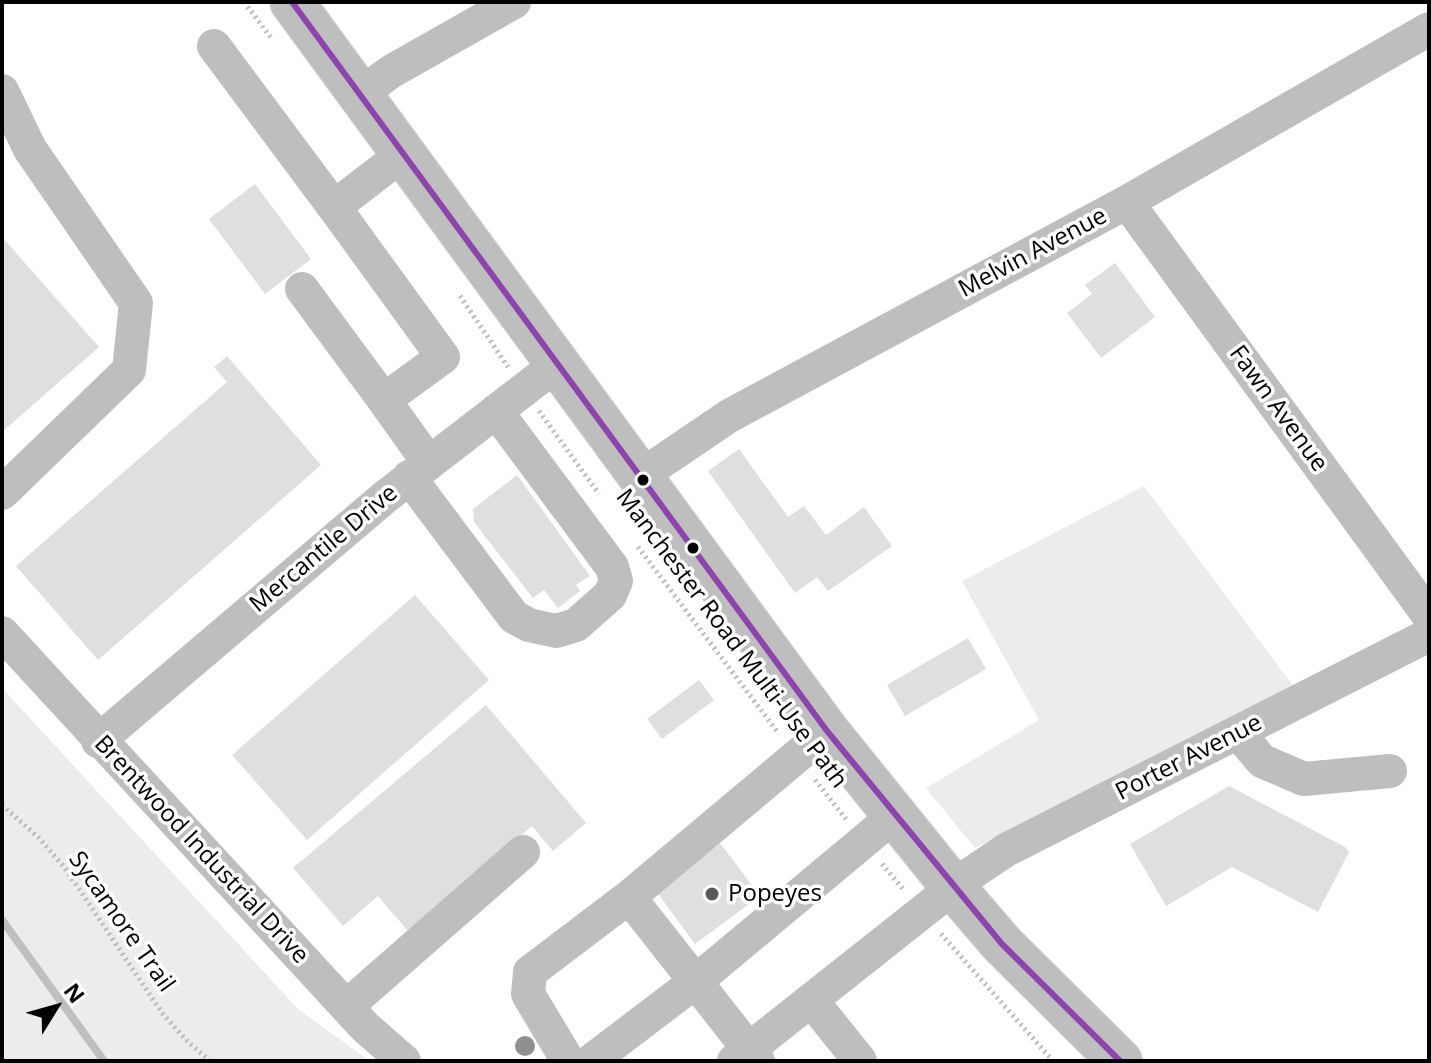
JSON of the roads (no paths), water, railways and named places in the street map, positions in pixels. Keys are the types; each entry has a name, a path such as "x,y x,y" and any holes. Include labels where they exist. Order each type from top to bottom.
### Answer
{"main road":[{"path":"292,2 556,365 621,489 812,744 879,828 953,887 1002,944 1120,1061"}],"street":[{"path":"360,94 392,71 514,2"},
{"name":"Melvin Avenue","path":"621,489 729,416 1127,202 1429,29"},
{"path":"214,46 443,357 384,400"},
{"path":"2,91 30,149 136,303 129,370 2,493"},
{"path":"334,207 403,154"},
{"name":"Fawn Avenue","path":"1127,202 1429,616"},
{"path":"302,289 384,400 419,470 514,617 529,625 556,631 576,625 610,595 616,581 612,567 496,411"},
{"name":"Mercantile Drive","path":"98,741 419,470 556,365"},
{"name":"Brentwood Industrial Drive","path":"2,633 98,741 365,1027 404,1061"},
{"name":"Porter Avenue","path":"747,1057 811,1000 953,887 1006,850 1429,635"},
{"path":"1239,734 1262,761 1304,779 1390,771"},
{"path":"568,1061 528,994 530,972 629,897 812,744"},
{"path":"591,1061 695,982 879,828"},
{"path":"347,1006 523,852"},
{"path":"629,897 695,982 747,1057"},
{"path":"811,1000 860,1061"}],"waterway":[{"path":"2,920 104,1061"}],"place":[{"name":"Popeyes","path":"712,894"}]}
